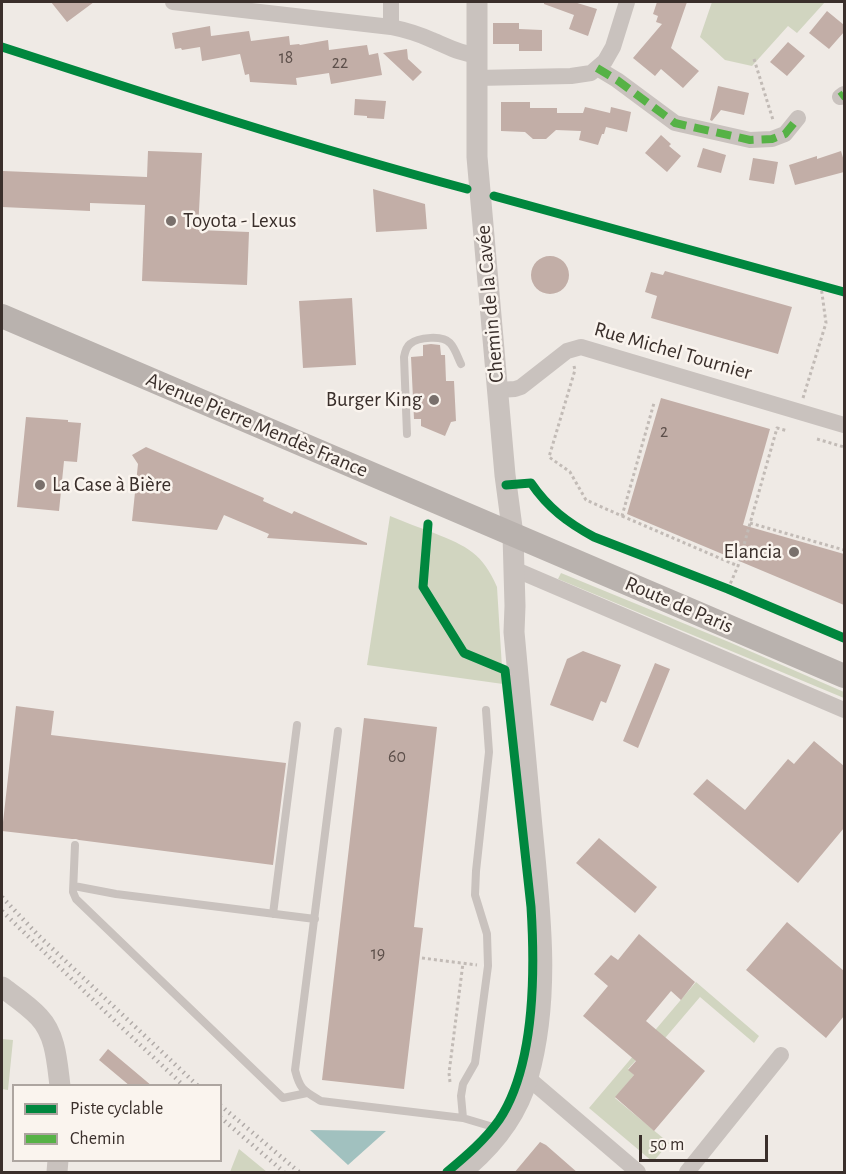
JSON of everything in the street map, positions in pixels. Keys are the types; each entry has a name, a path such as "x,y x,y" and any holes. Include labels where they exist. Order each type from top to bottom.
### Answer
{"main road":[{"name":"Avenue Pierre Mendès France","path":"2,316 513,534"},
{"name":"Route de Paris","path":"513,534 844,676"}],"street":[{"path":"173,2 391,27 419,34 467,54 476,54"},
{"path":"391,2 391,27"},
{"name":"Chemin de la Cavée","path":"461,1173 477,1159 503,1129 528,1078 537,1029 542,957 538,887 514,632 513,534 505,475 477,157 477,2"},
{"path":"477,78 571,76 591,73 605,61 613,47 627,2"},
{"path":"597,68 675,123 750,140 779,137 785,134 798,118"},
{"name":"Rue Michel Tournier","path":"498,390 521,387 567,351 581,347 844,425"},
{"path":"514,569 844,710"},
{"path":"2,987 32,1010 45,1026 53,1045 60,1084"},
{"path":"687,1173 781,1055"},
{"path":"528,1078 638,1173"}],"lane":[{"path":"407,434 404,357 406,349 419,339 442,338 450,342 461,364"},
{"path":"463,1118 460,1096 463,1084 475,1063 488,966 487,934 475,895 489,752 486,710"},
{"path":"273,914 297,725"},
{"path":"338,731 295,1070 299,1084 307,1093 321,1101 463,1118 503,1129"},
{"path":"75,845 73,892 86,910 283,1098 307,1093"},
{"path":"74,886 116,894 315,919"}],"path":[{"path":"754,59 779,137"},
{"path":"803,400 826,323 825,287 810,283"},
{"path":"574,361 575,370 549,457 570,472 586,500 738,566"},
{"path":"622,516 654,403"},
{"path":"728,589 738,566 777,428 788,431"},
{"path":"817,439 844,447"},
{"path":"750,523 844,550"},
{"path":"422,958 488,966"},
{"path":"451,1089 449,1073 463,963"}],"green space":[{"path":"712,2 825,2 797,33 788,26 752,66 725,60 700,37"},
{"path":"390,516 456,542 473,552 486,566 497,587 503,684 367,665"},
{"path":"561,573 844,692 844,698 558,579"},
{"path":"696,982 759,1036 754,1043 700,997 643,1064 637,1059 628,1069 634,1075 615,1098 669,1143 653,1162 589,1108"},
{"path":"2,1039 13,1040 8,1090 2,1089"},
{"path":"239,1149 267,1172 230,1172"}],"water":[{"path":"311,1130 386,1131 348,1165"}],"building":[{"path":"51,2 94,2 67,22"},
{"path":"544,2 574,2 597,9 588,36 569,29 574,15 544,4"},
{"path":"657,2 687,2 671,48 699,71 683,88 661,69 655,76 633,58 662,24 656,22 658,16 653,14"},
{"path":"827,11 844,25 844,32 829,49 809,33"},
{"path":"493,23 519,23 519,29 542,30 542,51 519,51 519,44 493,44"},
{"path":"210,26 211,36 249,31 251,41 289,36 290,45 300,45 328,40 329,50 367,45 369,55 378,53 382,75 331,84 329,73 296,78 297,85 250,82 249,74 245,75 240,54 202,61 200,47 175,49 172,33"},
{"path":"788,42 805,56 787,76 770,62"},
{"path":"407,49 408,59 422,72 413,81 383,53"},
{"path":"718,86 749,93 744,115 721,110 712,121 710,120"},
{"path":"355,99 386,101 384,119 354,115"},
{"path":"501,102 530,102 530,108 557,108 557,113 583,113 585,107 610,113 611,107 631,112 627,132 606,127 598,145 579,140 581,131 556,130 546,139 533,139 525,132 501,131"},
{"path":"661,135 681,156 667,172 645,153"},
{"path":"703,148 726,155 721,173 697,167"},
{"name":"Toyota - Lexus","path":"148,151 202,153 198,230 249,232 247,285 142,281 145,205 90,203 90,211 2,207 3,171 147,177"},
{"path":"841,151 844,172 795,185 789,165"},
{"path":"753,158 778,162 774,184 749,180"},
{"path":"373,189 425,204 427,229 376,232"},
{"path":"550,256 563,262 569,275 563,288 550,294 537,288 531,275 537,262"},
{"path":"665,271 792,307 778,354 651,318 657,296 645,292 651,272 663,275"},
{"path":"352,298 356,365 303,368 299,301"},
{"name":"Burger King","path":"423,345 440,345 441,355 445,355 446,381 454,381 456,421 451,422 445,436 421,426 421,419 414,419 411,357 423,356"},
{"path":"661,398 770,429 743,525 844,554 844,605 627,514"},
{"name":"La Case à Bière","path":"26,417 81,423 77,462 64,461 59,511 17,507"},
{"path":"146,447 264,498 263,501 292,514 294,511 367,543 367,545 267,538 269,534 224,515 217,530 132,521 138,464 132,455"},
{"path":"583,651 621,665 606,703 601,701 593,721 550,705 567,659"},
{"path":"655,663 670,669 638,748 623,741"},
{"path":"16,706 54,711 51,735 286,763 273,865 2,831"},
{"path":"364,718 437,727 414,927 423,928 404,1089 322,1080"},
{"path":"814,741 844,766 844,828 798,883 693,794 707,779 745,810 788,759 794,764"},
{"path":"599,838 657,887 635,913 576,863"},
{"path":"787,922 844,971 844,1016 826,1038 746,970"},
{"path":"639,934 695,982 681,1000 671,991 646,1021 705,1071 654,1131 615,1097 634,1075 628,1070 636,1061 583,1016 608,986 594,974 611,955 618,960"},
{"path":"108,1049 150,1084 128,1084 99,1060"},
{"path":"540,1142 546,1145 578,1173 514,1173"}],"railway":[{"path":"2,897 38,935 196,1084"},
{"path":"2,911 182,1084"},
{"path":"222,1107 299,1172"},
{"path":"222,1119 284,1172"}],"marked path":[{"path":"597,68 675,123 750,140 772,139 785,134 798,118"},
{"path":"840,97 844,94"}],"cycle path":[{"path":"2,47 291,139 467,189"},
{"path":"494,196 844,292"},
{"path":"506,485 531,483 559,514 594,537 728,589 844,638"},
{"path":"428,524 423,587 464,653 505,670 531,907 533,959 526,1045 520,1073 511,1098 488,1134 447,1172"}],"place":[{"name":"Toyota - Lexus","path":"171,221"},
{"name":"Burger King","path":"434,400"},
{"name":"La Case à Bière","path":"40,485"},
{"name":"Elancia","path":"794,552"}]}
